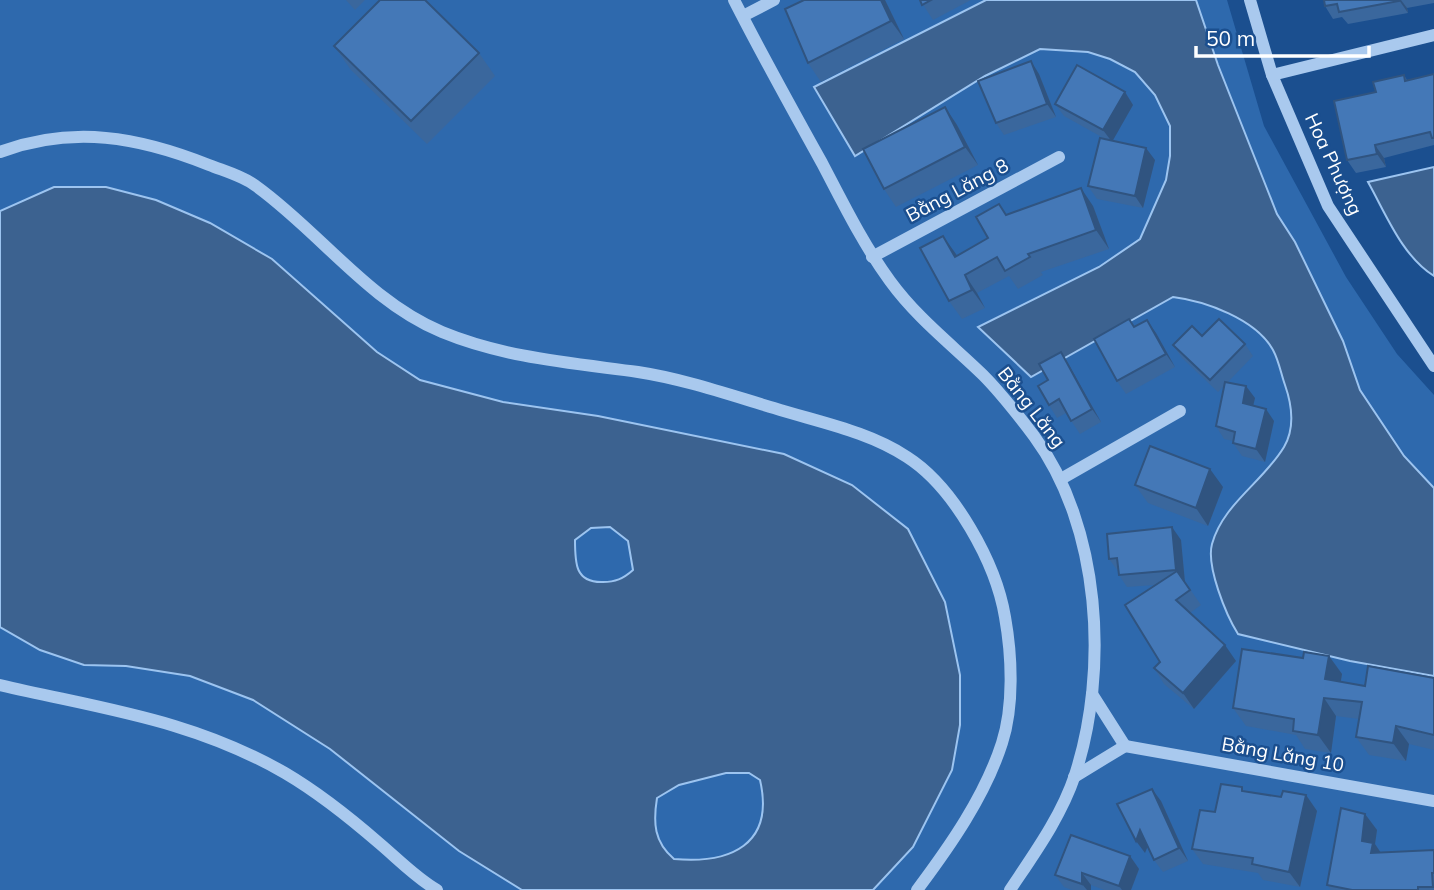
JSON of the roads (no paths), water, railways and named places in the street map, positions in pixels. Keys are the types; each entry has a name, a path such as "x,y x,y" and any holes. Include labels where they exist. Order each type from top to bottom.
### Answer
{"street":[{"name":"Bằng Lăng","path":"734,0 872,257 911,310 985,377 1034,436 1061,479 1081,545 1094,607 1089,723 1074,777 1055,820 1010,890"},
{"path":"743,16 774,0"},
{"name":"Hoa Phượng","path":"1250,0 1272,75 1328,206 1434,366"},
{"path":"1272,75 1434,35"},
{"path":"0,152 47,138 122,138 169,149 254,184 388,302 440,332 490,348 542,360 641,372 715,390 863,436 908,457 944,491 973,534 1001,590 1009,640 1009,691 1003,741 978,797 944,854 917,890"},
{"name":"Bằng Lăng 8","path":"872,257 1059,158"},
{"path":"1061,479 1180,411"},
{"path":"0,685 136,713 187,728 241,750 286,774 342,811 437,890"},
{"path":"1074,777 1125,746 1092,694"},
{"name":"Bằng Lăng 10","path":"1125,746 1434,801"}]}
